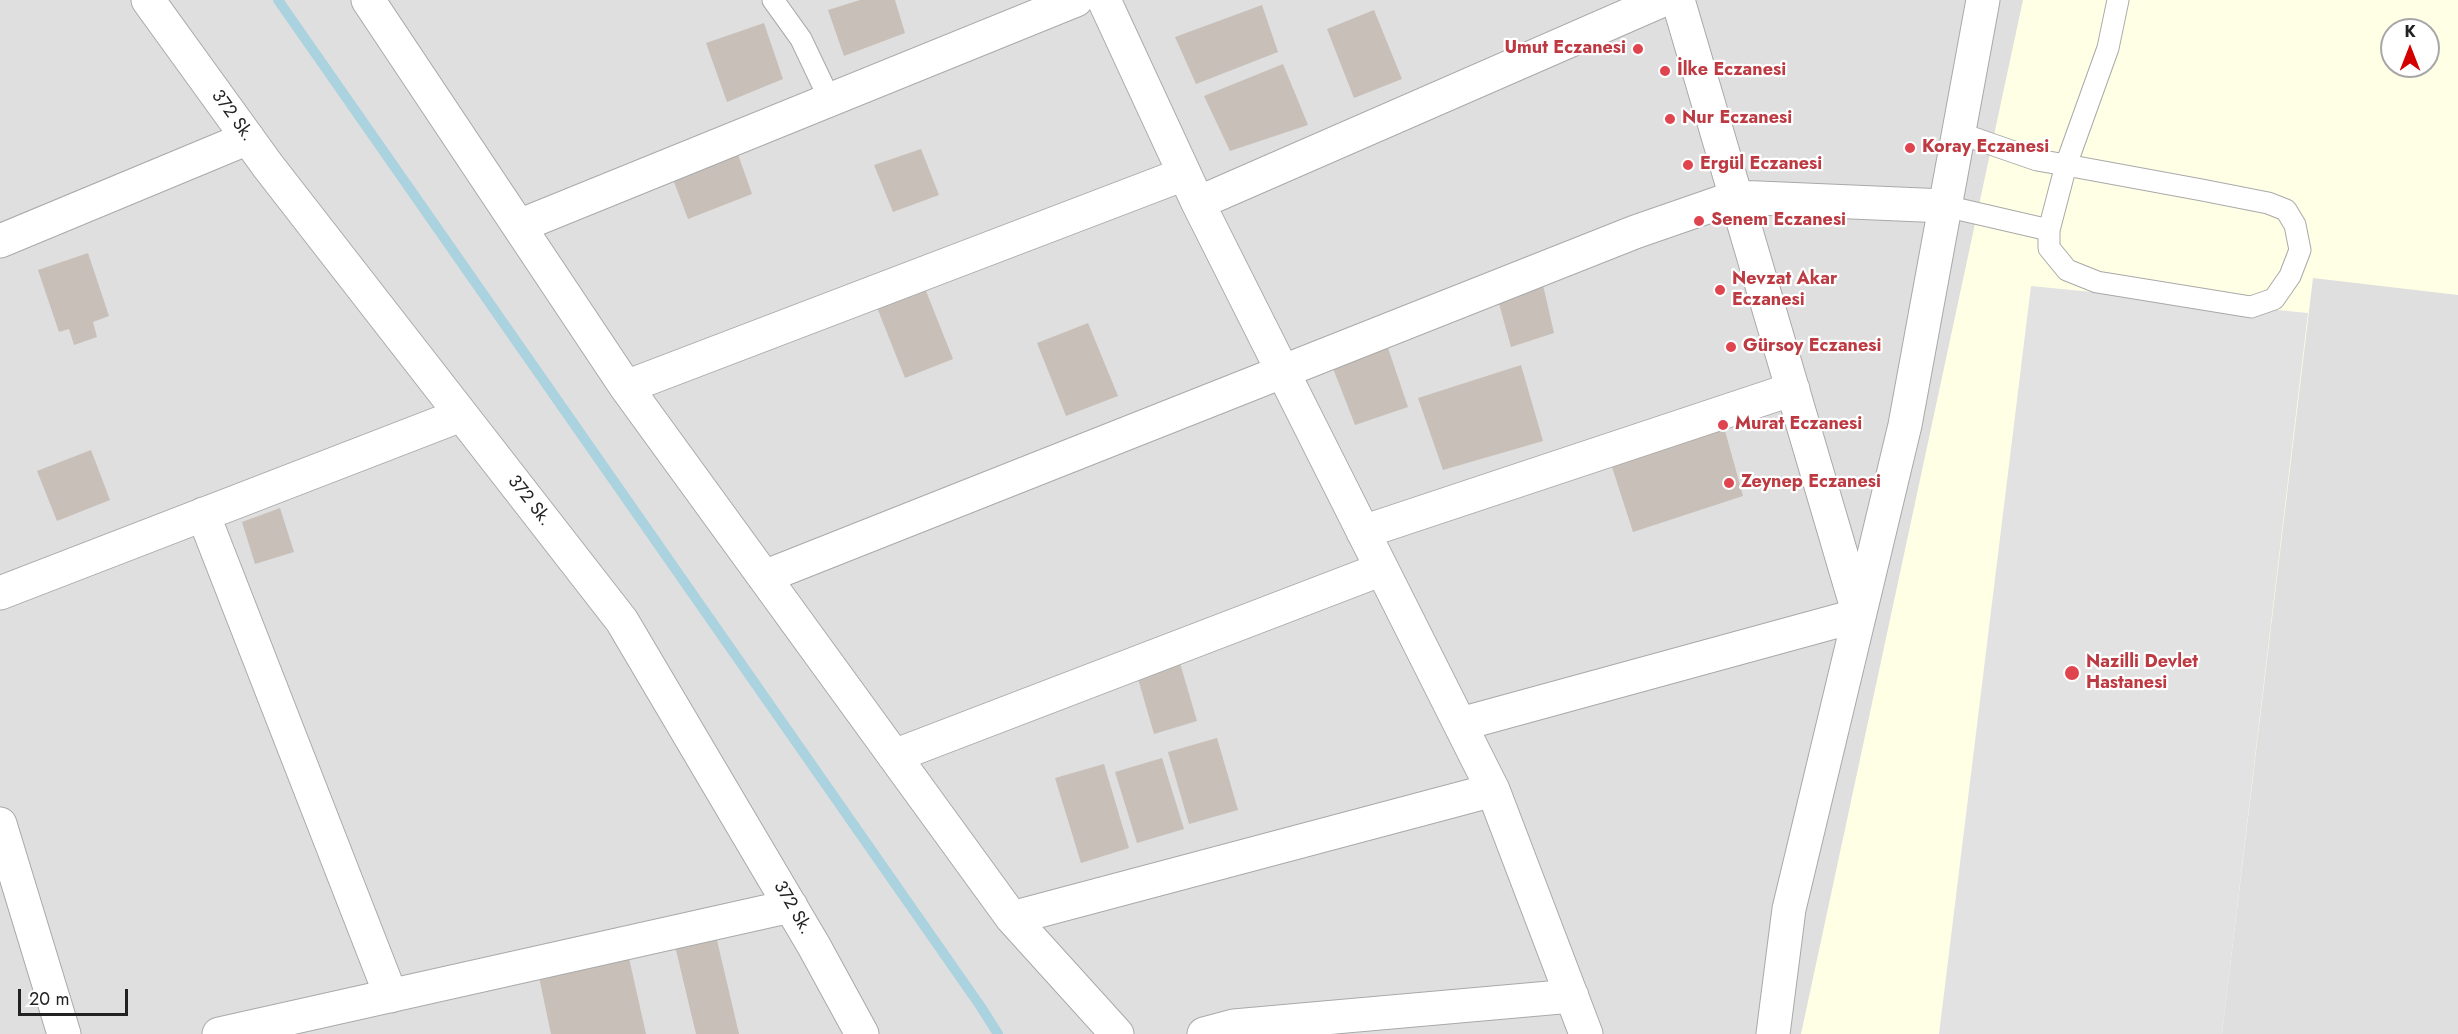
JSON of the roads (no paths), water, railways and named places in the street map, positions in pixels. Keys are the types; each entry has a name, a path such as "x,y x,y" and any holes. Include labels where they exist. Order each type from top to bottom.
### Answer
{"street":[{"name":"372 Sk.","path":"148,0 248,138 622,621 791,906 862,1034"},
{"path":"368,0 626,387 1012,918 1118,1034"},
{"path":"519,226 1076,0"},
{"path":"1104,0 1198,203 1493,790 1586,1034"},
{"path":"1198,203 1663,0"},
{"path":"1678,0 1859,615"},
{"path":"1773,1034 1789,909 1905,425 1983,0"},
{"path":"0,241 248,138"},
{"path":"626,387 1184,174"},
{"path":"764,577 1284,373 1635,232 1736,197 1945,206"},
{"path":"1364,532 1793,389"},
{"path":"0,593 461,415"},
{"path":"203,514 391,996"},
{"path":"894,756 1382,569"},
{"path":"1461,724 1859,615"},
{"path":"1012,918 1493,790"},
{"path":"0,824 64,1034"},
{"path":"219,1034 791,906"},
{"path":"1204,1034 1234,1026 1572,996"}],"lane":[{"path":"773,0 801,39 830,100"},
{"path":"1959,133 2037,160 2066,165 2268,203 2286,210 2295,225 2300,250 2290,276 2274,299 2251,307 2097,282 2067,270 2049,248 2049,230 2066,165 2108,48 2118,0"},
{"path":"1945,206 2049,230"}],"waterway":[{"path":"278,0 998,1034"}],"place":[{"name":"Umut Eczanesi","path":"1638,49"},
{"name":"İlke Eczanesi","path":"1665,71"},
{"name":"Nur Eczanesi","path":"1670,119"},
{"name":"Koray Eczanesi","path":"1910,148"},
{"name":"Ergül Eczanesi","path":"1688,165"},
{"name":"Senem Eczanesi","path":"1699,221"},
{"name":"Nevzat Akar Eczanesi","path":"1720,290"},
{"name":"Gürsoy Eczanesi","path":"1731,347"},
{"name":"Murat Eczanesi","path":"1723,425"},
{"name":"Zeynep Eczanesi","path":"1729,483"},
{"name":"Nazilli Devlet Hastanesi","path":"2072,673"}]}
